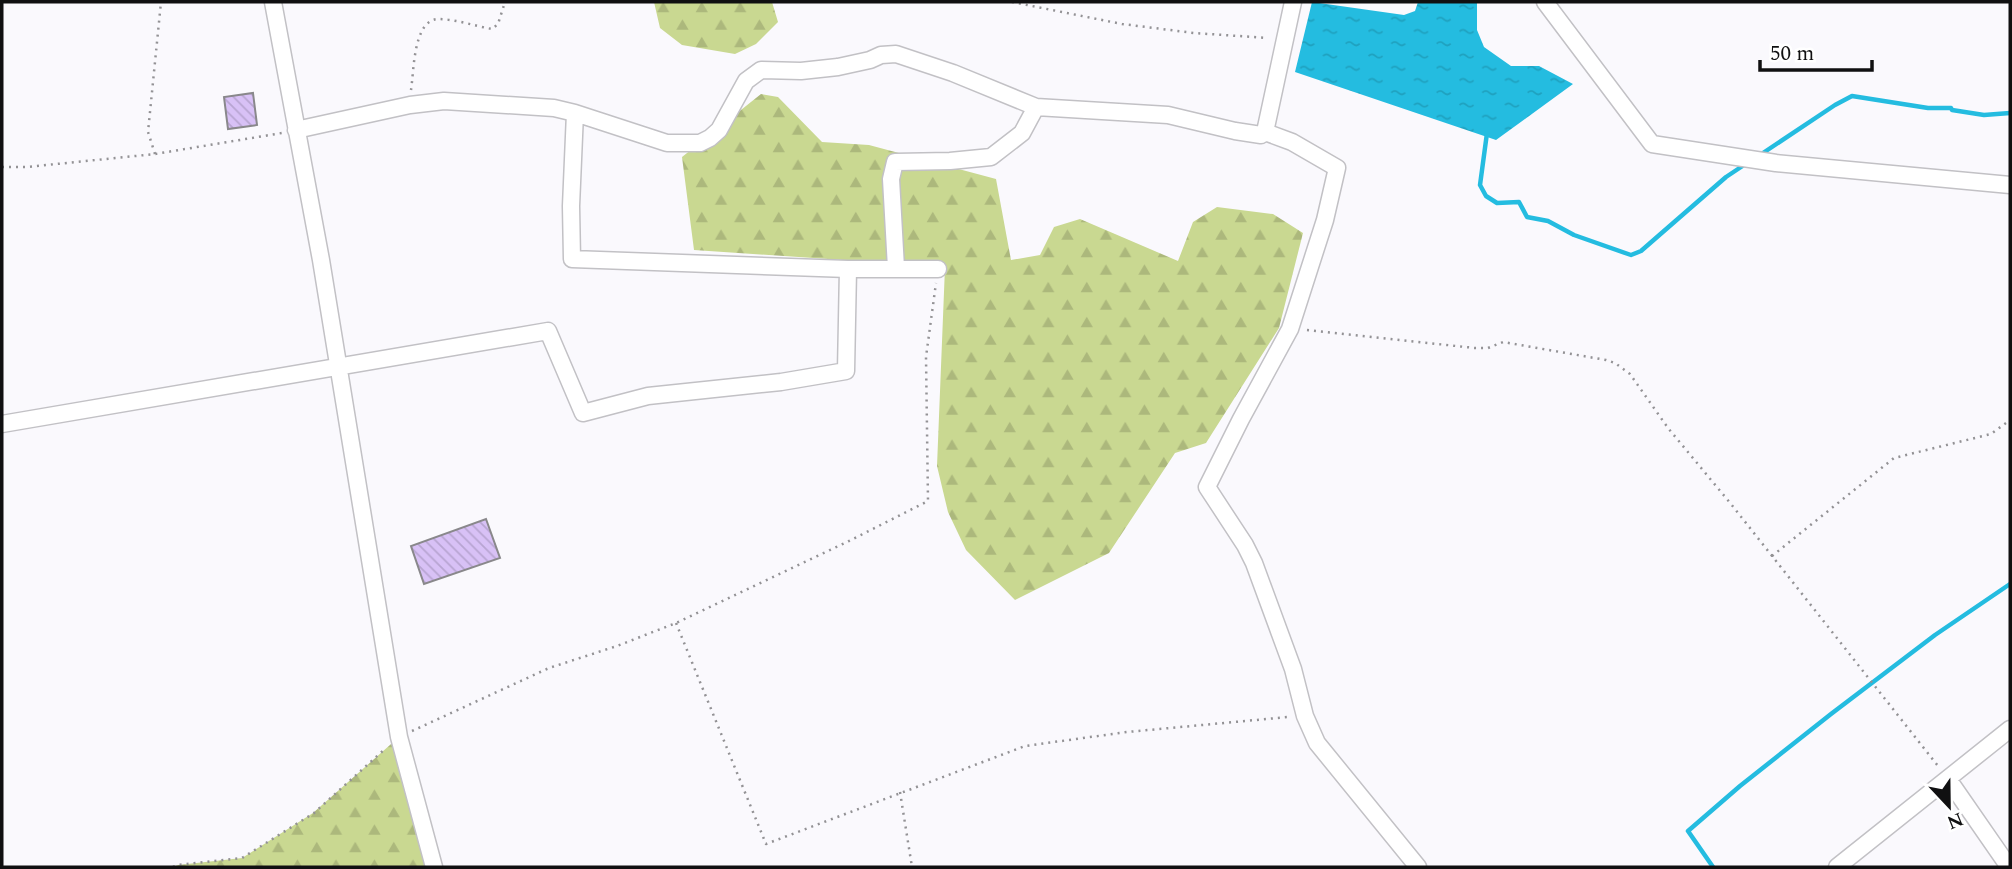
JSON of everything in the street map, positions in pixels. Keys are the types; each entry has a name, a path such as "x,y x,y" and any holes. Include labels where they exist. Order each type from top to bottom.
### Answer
{"street":[{"path":"273,2 321,260 398,737 434,867"},
{"path":"296,130 410,105 444,101 554,108 667,144 700,143 719,130 746,81 761,70 801,71 838,67 881,55 896,54 953,73 1036,107 1168,115 1261,135 1265,132 1293,2"},
{"path":"1545,2 1652,144 1776,163 2010,185"},
{"path":"896,268 891,179 895,162 991,157 1022,132 1036,107"},
{"path":"575,113 570,206 572,259 848,269 938,269"},
{"path":"1265,132 1292,142 1337,168 1325,220 1290,329 1207,487 1254,563 1293,669 1305,716 1317,743 1418,867"},
{"path":"2,424 548,331 583,413 648,396 781,382 846,371 848,269"},
{"path":"1838,867 2010,729"},
{"path":"1948,779 2009,867"}],"path":[{"path":"155,153 148,132 162,2"},
{"path":"410,105 417,45 421,31 428,22 436,19 492,29 498,24 505,2"},
{"path":"1012,2 1134,25 1194,33 1284,39"},
{"path":"2,167 27,167 155,153 296,130"},
{"path":"173,867 242,858 313,813 398,737 549,668 617,646 677,622 928,501 926,357 938,269"},
{"path":"1290,329 1321,330 1475,348 1488,348 1503,342 1615,363 1630,374 1668,428 1948,779"},
{"path":"1772,556 1894,458 1991,434 2010,420"},
{"path":"677,622 766,844 1025,746 1128,732 1305,716"},
{"path":"900,792 912,867"}],"green space":[{"path":"654,2 772,2 778,22 756,44 735,54 682,45 660,28"},
{"path":"761,94 778,97 822,142 869,145 996,179 1011,260 1040,255 1054,227 1080,219 1178,261 1193,222 1217,207 1273,214 1303,233 1279,328 1206,443 1175,453 1109,553 1015,600 966,550 948,512 937,466 945,267 694,250 682,157"},
{"path":"399,737 434,867 173,867 242,858 313,813"}],"water":[{"path":"1312,2 1404,15 1415,11 1418,2 1477,2 1477,30 1484,47 1511,66 1539,66 1573,84 1496,140 1295,72"}],"building":[{"path":"253,93 257,125 228,129 224,97"},
{"path":"486,519 500,558 424,584 411,546"}],"waterway":[{"path":"1760,155 1852,96 1928,108 1951,108 1984,115 2010,113"},
{"path":"1487,133 1480,185 1486,196 1497,203 1519,202 1527,217 1548,221 1574,235 1631,255 1641,251 1726,177 1747,163"},
{"path":"1713,867 1688,831 1831,714 1935,635 2010,584"}]}
